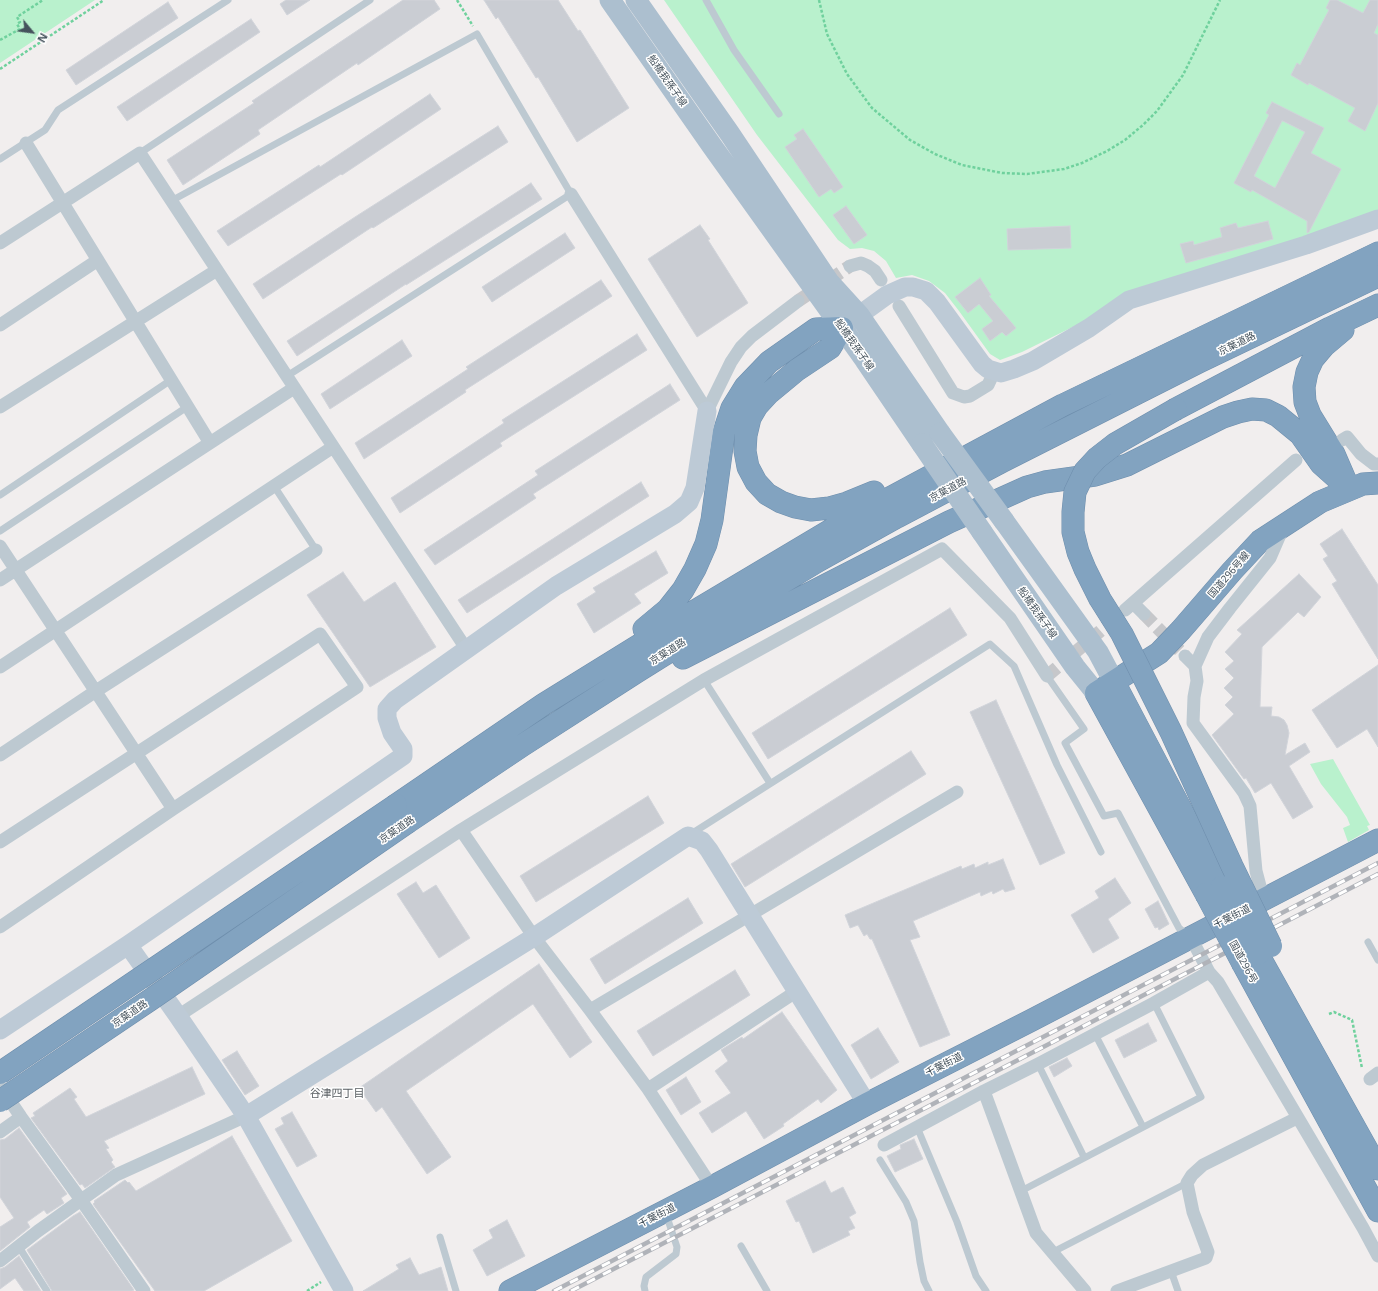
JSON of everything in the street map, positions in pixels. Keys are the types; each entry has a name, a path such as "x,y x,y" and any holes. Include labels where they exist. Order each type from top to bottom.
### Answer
{"highway":[{"name":"京葉道路","path":"0,1073 544,704 683,618 836,527 1063,405 1378,253"},
{"name":"京葉道路","path":"0,1101 150,1000 408,822 523,745 706,628 818,561 1003,461 1199,362 1378,276"},
{"path":"1350,489 1334,454 1310,415 1305,402 1304,387 1307,372 1313,359 1324,346 1378,306"},
{"path":"1257,954 1229,859 1171,732 1122,634 1100,599 1078,552 1073,532 1075,492 1085,471 1097,458 1115,444 1176,409 1330,328 1378,306"},
{"path":"850,321 830,348 797,370 768,394 750,418 746,435 745,451 748,467 756,482 767,494 781,502 795,507 811,510 829,508 847,503 1063,405"},
{"path":"544,704 652,623 668,609 683,590 695,570 706,544 712,520 724,432 732,408 745,388 769,362 816,329 850,321"},
{"path":"523,745 697,650 949,522 1027,488 1045,482 1095,475 1122,467 1223,417 1238,412 1252,409 1266,410 1278,416 1300,434 1321,464 1350,489"},
{"name":"国道296号線","path":"1096,693 1159,653 1260,541 1320,502 1363,484 1378,483"},
{"name":"国道296号","path":"1114,682 1214,891"},
{"name":"国道296号","path":"1096,693 1214,891 1257,954 1377,1168"},
{"name":"千葉街道","path":"510,1291 665,1212 867,1104 1265,900 1378,840"},
{"name":"国道296号","path":"1257,954 1378,1211"}],"main road":[{"name":"船橋我孫子線","path":"610,0 712,146 940,433 1098,652 1114,682"},
{"name":"船橋我孫子線","path":"636,0 734,140 829,282 850,321 865,360 1075,667 1096,693"}],"street":[{"path":"26,143 210,443"},
{"path":"0,243 140,153 467,650"},
{"path":"571,194 707,411"},
{"path":"850,321 887,295 905,287 913,287 926,291 937,302 982,364 994,372 1001,373 1014,370 1090,328 1129,300 1306,245 1378,219"},
{"path":"0,325 98,260"},
{"path":"850,266 861,263 868,266 875,271 881,280"},
{"path":"0,407 217,270"},
{"path":"0,1030 128,945 403,756 403,749 392,733 387,718 387,710 395,700 556,586 675,514 689,502 695,488 707,411 728,368 741,347 752,336 798,302"},
{"path":"899,306 953,393 960,396 970,396 988,385 994,372"},
{"path":"0,580 294,388"},
{"path":"1342,440 1347,437 1361,454 1374,464 1378,464"},
{"path":"0,667 333,447"},
{"path":"1144,614 1129,606 1296,460"},
{"path":"1265,900 1260,890 1256,871 1250,806 1244,793 1193,723 1194,697 1197,681 1195,666 1208,637 1270,558 1286,523"},
{"path":"0,546 174,809"},
{"path":"178,1016 461,830 704,680 942,549 1010,618 1047,676"},
{"path":"0,754 316,550"},
{"path":"0,842 320,634 357,687 0,927"},
{"path":"1185,656 1195,666"},
{"path":"590,1010 957,792"},
{"path":"461,830 534,937 648,1089 712,1187"},
{"path":"0,1261 116,1175 246,1116 534,937 688,836 702,841 709,850 867,1104"},
{"path":"1191,938 1209,972 1218,982 1378,1256"},
{"path":"128,945 246,1116 344,1291"},
{"path":"884,1145 984,1091 1154,1003 1209,972"},
{"path":"648,1089 797,991"},
{"path":"0,1086 144,1291"},
{"path":"984,1091 1036,1233 1085,1291"},
{"path":"0,1132 21,1117"},
{"path":"1117,1291 1206,1258 1208,1252 1193,1212 1187,1183 1192,1175 1203,1165 1297,1118"}],"lane":[{"path":"0,159 45,130 58,110 228,0"},
{"path":"140,153 370,0"},
{"path":"706,0 734,50 779,114"},
{"path":"171,201 477,34 571,194 287,376"},
{"path":"0,495 171,380"},
{"path":"0,531 187,407"},
{"path":"274,486 316,550"},
{"path":"688,836 990,644 1014,666 1057,765 1101,852"},
{"path":"1047,676 1084,730 1065,743 1104,816 1118,813 1179,928 1191,938"},
{"path":"704,680 770,784"},
{"path":"1368,942 1378,960"},
{"path":"1021,1191 1201,1097 1154,1003"},
{"path":"1095,1034 1143,1128"},
{"path":"1038,1064 1084,1157"},
{"path":"917,1127 957,1222 976,1276 986,1291"},
{"path":"880,1160 906,1202 914,1221 924,1281 929,1291"},
{"path":"1053,1252 1187,1183"},
{"path":"645,1291 644,1286 646,1277 676,1254 677,1247 665,1212"},
{"path":"440,1237 456,1291"},
{"path":"741,1246 766,1291"},
{"path":"19,1247 47,1291"},
{"path":"1171,1270 1178,1291"}],"path":[{"path":"0,40 20,29 17,24 20,22 17,17 43,0"},
{"path":"0,69 104,0"},
{"path":"457,0 477,34"},
{"path":"819,0 827,34 847,74 872,108 910,140 935,154 962,165 1002,173 1027,174 1064,169 1082,163 1107,151 1125,140 1143,125 1157,111 1183,75 1220,0"},
{"path":"1328,1014 1334,1012 1352,1020 1362,1072 1374,1076"},
{"path":"307,1291 327,1279"}],"green space":[{"path":"0,0 95,0 0,63"},
{"path":"664,0 1378,0 1378,212 1095,316 1022,352 1000,360 990,354 945,293 929,281 912,275 896,278 886,261 874,251 862,248 850,249 838,240 757,135"},
{"path":"1333,759 1370,825 1367,826 1369,830 1348,842 1343,828 1350,825 1347,817 1321,784 1310,764"}],"building":[{"path":"286,0 310,0 287,15 280,4"},
{"path":"403,0 434,0 440,9 358,65 357,63 258,130 260,134 183,185 167,160 254,103 252,101"},
{"path":"484,0 558,0 578,31 580,30 629,108 577,142 538,77 536,78 498,17 496,19"},
{"path":"1330,0 1337,0 1363,13 1370,0 1378,0 1378,24 1374,33 1378,35 1378,103 1365,131 1348,121 1355,108 1291,75 1297,63 1300,65 1329,10 1326,8"},
{"path":"168,2 178,18 76,85 66,70"},
{"path":"251,19 260,32 127,121 117,107"},
{"path":"430,94 441,109 342,175 341,174 228,246 217,231 319,165 320,167"},
{"path":"1272,102 1324,128 1311,153 1341,169 1309,232 1307,233 1307,221 1252,190 1251,192 1234,183 1269,115 1266,113","holes":["1283,121 1305,132 1275,188 1254,176"]},
{"path":"498,126 508,142 373,228 372,227 263,299 253,284"},
{"path":"803,129 843,187 834,193 831,189 819,197 785,147 797,139 794,135"},
{"path":"531,183 542,199 406,284 297,356 287,341"},
{"path":"846,206 867,235 854,244 833,215"},
{"path":"1268,221 1273,239 1186,263 1180,244 1193,241 1194,245 1222,237 1220,228 1236,223 1238,228"},
{"path":"700,225 748,303 697,337 648,259"},
{"path":"1070,226 1071,248 1008,250 1007,229"},
{"path":"565,233 575,248 492,302 482,287"},
{"path":"980,278 991,295 989,296 1016,328 1006,336 1002,332 990,341 982,329 993,321 979,304 968,313 955,297"},
{"path":"601,280 612,296 465,390 466,392 364,459 355,443 468,369 466,367"},
{"path":"637,334 647,350 500,443 502,446 400,513 391,498 504,423 502,420"},
{"path":"402,340 412,356 330,409 321,394"},
{"path":"670,384 680,400 533,494 536,498 435,565 424,550 538,475 535,471"},
{"path":"641,482 649,496 467,613 458,600"},
{"path":"1342,529 1378,585 1378,659 1332,584 1337,581 1323,559 1328,556 1320,544"},
{"path":"656,551 668,573 634,594 641,603 594,633 577,604 596,592 593,588"},
{"path":"343,572 364,602 395,582 436,647 370,687 307,595"},
{"path":"1299,574 1321,597 1304,617 1298,612 1262,647 1260,707 1272,707 1271,716 1279,717 1284,720 1287,725 1289,733 1285,755 1305,743 1310,752 1289,766 1313,807 1293,819 1271,783 1255,793 1246,778 1244,779 1212,735 1234,714 1225,705 1233,697 1224,688 1234,678 1225,669 1234,661 1225,652 1242,634 1237,630"},
{"path":"950,608 967,635 768,759 752,733"},
{"path":"1378,665 1378,747 1367,729 1337,748 1312,710"},
{"path":"996,700 1065,853 1040,865 970,712"},
{"path":"911,751 926,774 745,887 731,864"},
{"path":"648,796 664,823 536,902 520,876"},
{"path":"1003,859 1015,889 1005,892 1003,889 993,894 992,891 981,896 980,892 913,921 920,937 910,940 950,1035 920,1047 872,939 870,939 867,934 864,936 858,925 850,928 845,915 961,866 962,869 974,864 975,868 988,862 988,865"},
{"path":"1115,878 1131,903 1108,919 1119,938 1093,953 1071,915 1099,898 1095,891"},
{"path":"416,882 423,893 436,885 470,938 439,958 397,894"},
{"path":"688,898 703,923 605,984 590,959"},
{"path":"1158,901 1169,924 1159,930 1158,927 1155,928 1145,909"},
{"path":"539,964 592,1042 570,1058 533,1004 406,1091 451,1157 427,1174 382,1107 376,1112 359,1088"},
{"path":"735,970 750,995 653,1056 637,1031"},
{"path":"782,1012 837,1090 821,1103 818,1099 783,1124 784,1126 764,1139 746,1111 712,1133 699,1113 731,1093 715,1071 728,1061 721,1050 742,1037 743,1039"},
{"path":"1148,1023 1157,1041 1124,1058 1115,1040"},
{"path":"878,1028 899,1062 871,1079 851,1045"},
{"path":"237,1051 259,1086 245,1095 222,1060"},
{"path":"1067,1058 1072,1066 1054,1077 1049,1067"},
{"path":"192,1067 205,1094 104,1141 109,1148 106,1149 113,1160 111,1162 115,1167 85,1188 82,1184 80,1185 31,1118 35,1116 33,1113 70,1088 77,1097 74,1099 86,1117"},
{"path":"686,1077 701,1102 681,1115 666,1090"},
{"path":"292,1112 317,1156 297,1167 275,1129 284,1124 281,1118"},
{"path":"19,1128 67,1194 61,1198 64,1203 47,1214 44,1210 27,1222 30,1227 0,1251 0,1227 14,1218 0,1197 0,1140 5,1139"},
{"path":"232,1136 292,1241 204,1291 155,1291 93,1204 95,1202 94,1201 125,1180 128,1183 129,1182 136,1191"},
{"path":"914,1139 923,1159 895,1172 887,1156 901,1149 900,1145"},
{"path":"825,1181 831,1193 843,1187 856,1213 849,1217 855,1228 848,1231 850,1235 813,1253 799,1221 796,1222 786,1201"},
{"path":"80,1212 134,1290 52,1291 27,1250"},
{"path":"507,1220 525,1256 487,1276 473,1250 493,1238 489,1230"},
{"path":"19,1256 41,1291 24,1291 15,1278 0,1289 0,1269"},
{"path":"410,1258 419,1275 441,1267 448,1291 363,1291 399,1269 396,1265"}],"tunnel":[{"path":"798,301 850,266"},
{"path":"1144,614 1185,656"},
{"path":"1047,676 1117,617"}],"railway":[{"path":"554,1291 1378,863"},
{"path":"571,1291 1378,874"}],"district":[{"name":"谷津四丁目","path":"337,1094"}]}
